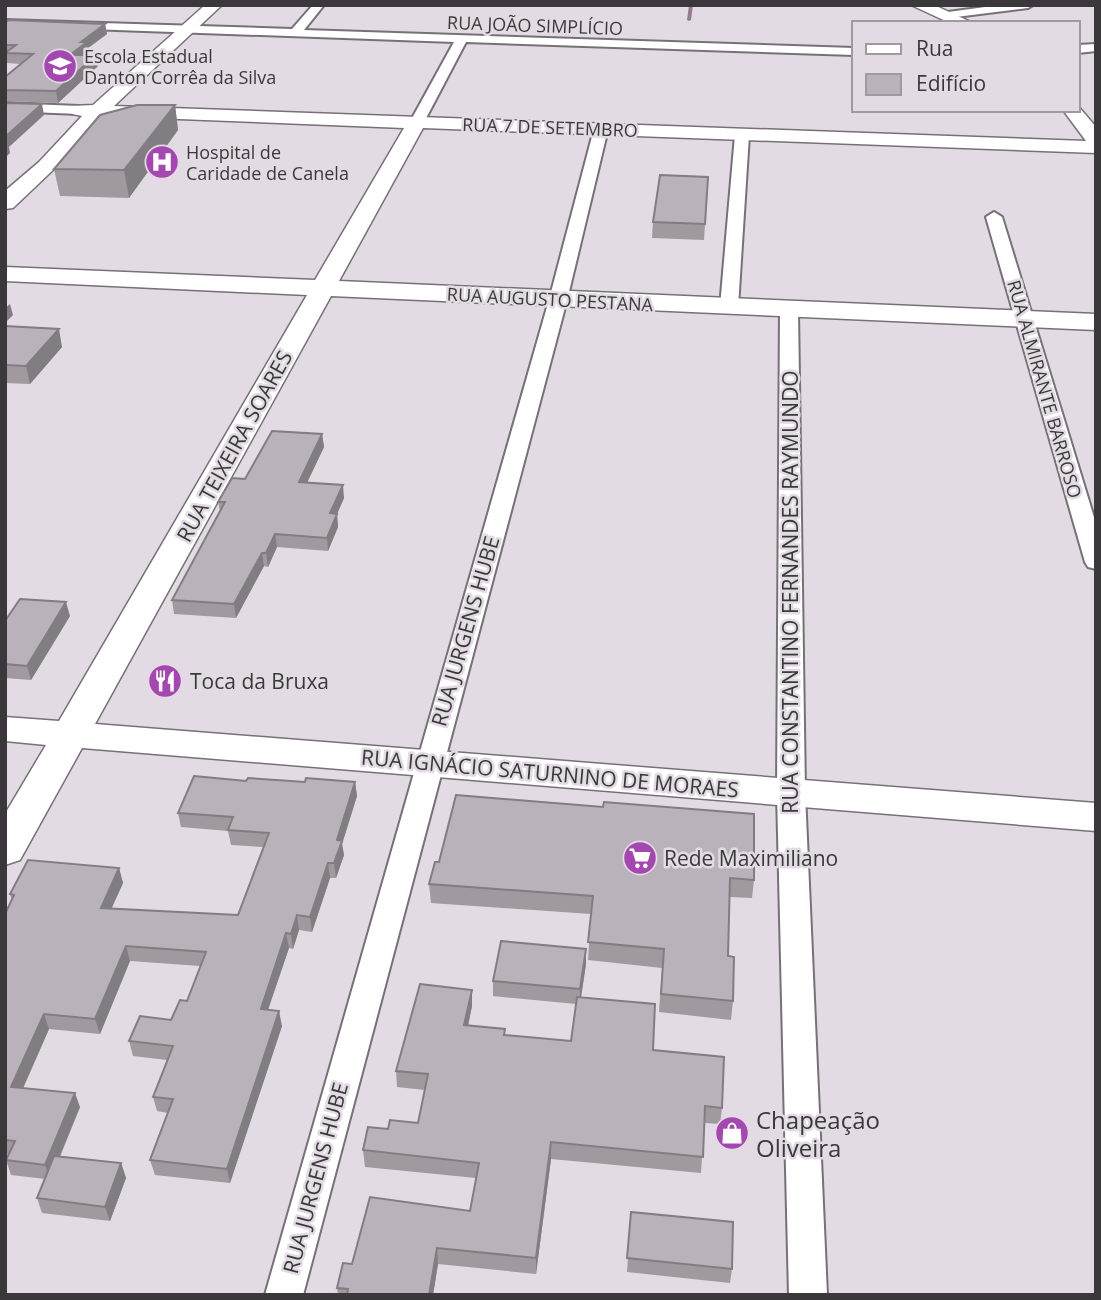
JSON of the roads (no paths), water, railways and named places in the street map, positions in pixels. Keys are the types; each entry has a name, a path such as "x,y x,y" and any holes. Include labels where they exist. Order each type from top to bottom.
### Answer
{"street":[{"path":"181,30 201,5"},
{"path":"5,181 131,71 214,5"},
{"path":"294,34 319,5"},
{"path":"919,5 961,21"},
{"path":"948,15 1028,5"},
{"name":"RUA JOÃO SIMPLÍCIO","path":"5,23 852,52"},
{"name":"RUA TEIXEIRA SOARES","path":"5,850 461,40"},
{"name":"RUA 7 DE SETEMBRO","path":"5,107 1096,147"},
{"path":"5,203 46,166 88,111"},
{"path":"1074,112 1096,140"},
{"name":"RUA JURGENS HUBE","path":"284,1295 428,763 558,300 601,130"},
{"path":"729,307 742,135"},
{"path":"24,164 46,166"},
{"name":"RUA ALMIRANTE BARROSO","path":"994,217 1096,562"},
{"name":"RUA AUGUSTO PESTANA","path":"5,274 1096,322"},
{"name":"RUA CONSTANTINO FERNANDES RAYMUNDO","path":"789,310 790,793 808,1295"},
{"name":"RUA IGNÁCIO SATURNINO DE MORAES","path":"5,729 1096,817"}],"waterway":[{"path":"689,20 691,5"}],"place":[{"name":"Escola Estadual Danton Corrêa da Silva","path":"60,66"},
{"name":"Hospital de Caridade de Canela","path":"162,162"},
{"name":"Toca da Bruxa","path":"165,681"},
{"name":"Rede Maximiliano","path":"640,858"},
{"name":"Chapeação Oliveira","path":"732,1133"}]}
